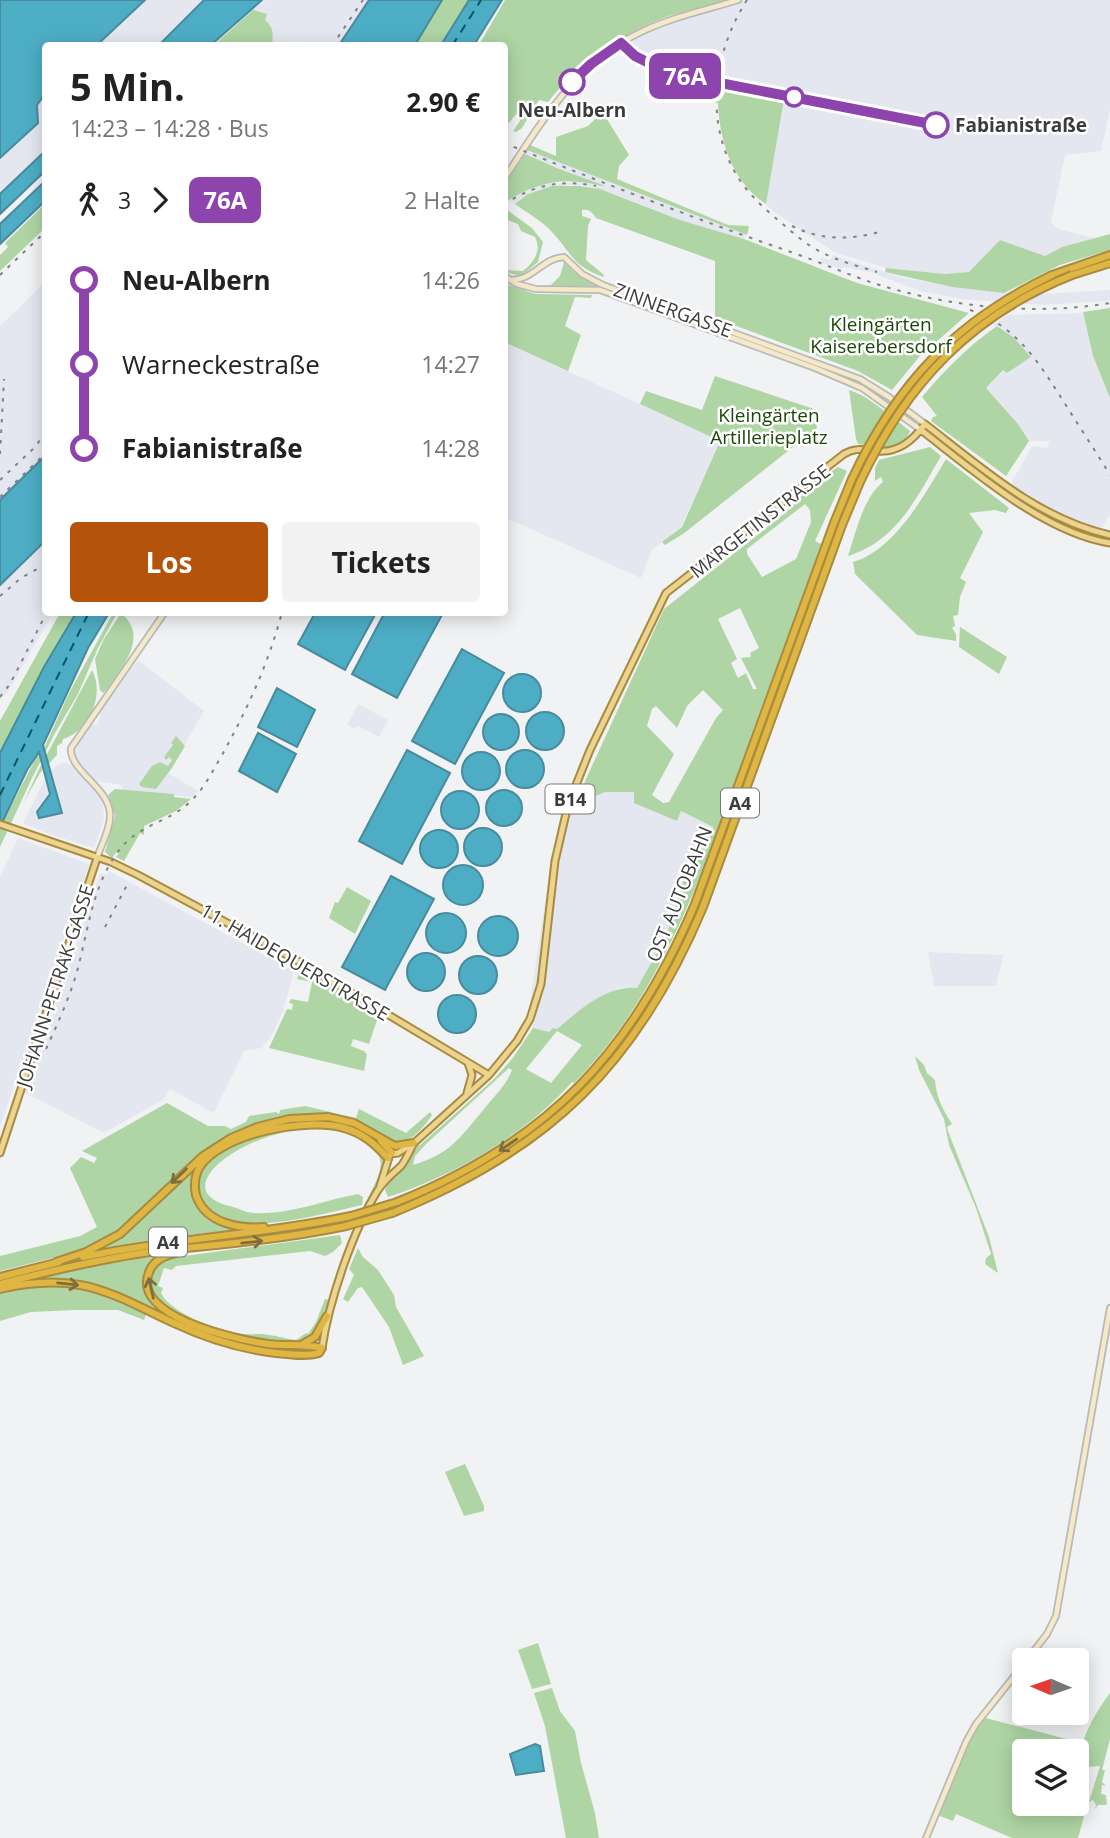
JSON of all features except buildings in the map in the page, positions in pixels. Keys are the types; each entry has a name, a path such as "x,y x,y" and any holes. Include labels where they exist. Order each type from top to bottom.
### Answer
{"highway":[{"name":"A4","path":"856,480 866,450 895,403 943,347 993,307 1052,275 1110,255"},
{"name":"A4","path":"856,480 895,417 927,375 948,353 997,314 1025,296 1072,275 1110,263"},
{"name":"OST AUTOBAHN","path":"280,1229 351,1216 397,1202 480,1163 536,1125 565,1100 606,1057 627,1030 649,998 680,939 834,523 856,480"},
{"name":"OST AUTOBAHN","path":"185,1249 280,1238 346,1226 392,1213 462,1183 544,1129 577,1100 612,1063 655,1003 688,942 703,907 856,480"},
{"path":"57,1262 86,1252 121,1234 202,1156 245,1132 289,1119 320,1117 348,1121 395,1146 414,1143"},
{"path":"280,1229 237,1226 225,1223 207,1212 195,1187 199,1169 206,1160 251,1135 271,1129 310,1124 326,1124 357,1132 392,1157"},
{"path":"375,1134 392,1157"},
{"name":"A4","path":"0,1277 57,1262 148,1245 280,1229"},
{"name":"A4","path":"0,1287 88,1264 185,1249"},
{"path":"185,1249 161,1258 150,1270 148,1289 157,1304 179,1318 210,1331 251,1341 322,1348"},
{"path":"0,1287 41,1282 81,1285 110,1294 198,1333 235,1345 274,1353 310,1355 318,1353 322,1348"},
{"path":"297,1346 315,1337 327,1316"}],"main road":[{"path":"508,173 556,101 582,72 598,59 642,31 738,0"},
{"name":"ZINNERGASSE","path":"510,280 524,278 549,260 564,257 582,274 603,285 844,376"},
{"name":"ZINNERGASSE","path":"510,280 536,289 600,290 844,376"},
{"path":"844,376 860,379 889,397 1019,505 1094,540 1110,543"},
{"path":"923,427 1035,506 1088,530 1110,535"},
{"name":"MARGETINSTRASSE","path":"489,1075 517,1041 530,1019 541,984 555,861 568,805 596,738 666,593 853,449 881,452 893,450 905,446 923,427"},
{"path":"97,858 110,819 109,808 102,793 71,756 73,744 162,616"},
{"name":"11. HAIDEQUERSTRASSE","path":"0,824 97,858 138,876 300,962 489,1075"},
{"name":"JOHANN-PETRAK-GASSE","path":"0,1153 97,858"},
{"path":"466,1096 472,1075 468,1063"},
{"path":"322,1348 327,1316 343,1271 392,1157 414,1143 489,1075"},
{"path":"379,1189 401,1166 414,1143"},
{"path":"392,1157 404,1159"},
{"path":"392,1157 396,1169"},
{"path":"1036,1648 1047,1634 1058,1607 1110,1308"},
{"path":"926,1838 966,1742 976,1724 1012,1678"}],"shaded area":[{"path":"145,0 204,0 162,42 101,42"},
{"path":"266,0 369,0 341,42 273,42 253,10"},
{"path":"730,0 1110,0 1110,110 1101,151 1065,155 1051,222 1058,229 1095,238 1062,247 1045,256 1000,240 970,272 945,274 886,268 834,252 766,204 783,99 658,74 641,67 621,52 615,43 652,22"},
{"path":"42,98 42,154 0,194 0,158 37,123 37,105"},
{"path":"527,150 746,235 744,239 680,220 615,194 587,186 568,185 539,190 515,204 509,200 546,184 580,182 606,186 532,158 525,154"},
{"path":"833,255 899,277 952,287 1025,295 1110,290 1110,301 1042,305 962,299 920,291 870,272 843,267 841,269 820,262 821,257 830,260"},
{"path":"42,285 42,459 0,500 0,326"},
{"path":"1083,313 1093,356 1110,398 1110,514 1092,542 1011,505 1013,480 1032,446 1047,448 1050,441 1029,441 1018,424 986,388 1003,370 1007,373 1031,357 1007,332 992,325 1007,315"},
{"path":"508,344 720,441 681,527 652,550 641,578 508,519"},
{"path":"42,544 42,616 51,616 8,692 0,700 0,585"},
{"path":"138,660 204,711 168,773 198,791 193,797 122,791 122,785 95,781 76,758 74,751 77,743 91,724 96,725 99,721 99,712"},
{"path":"358,704 388,720 379,737 358,726 355,729 347,725"},
{"path":"64,762 71,765 103,801 104,820 94,848 23,823 46,777 57,765"},
{"path":"604,792 634,792 677,821 681,811 713,827 706,850 693,846 666,937 637,989 621,987 591,1002 557,1029 553,1028 549,1032 533,1028 529,1008 552,857 564,799 591,798"},
{"path":"18,838 89,864 0,1127 0,877"},
{"path":"109,871 294,971 283,1011 272,1035 262,1048 244,1051 214,1113 170,1089 164,1099 104,1133 24,1092 33,1073 100,873 107,875"},
{"path":"928,952 1003,955 996,986 934,986"}],"green space":[{"path":"442,0 469,0 443,42 417,42"},
{"path":"505,0 730,0 660,19 622,38 582,67 548,102 539,100 522,128 516,132 513,131 520,121 517,113 508,124 508,42 481,42"},
{"path":"253,10 267,14 265,20 272,29 273,42 217,42"},
{"path":"718,87 784,99 766,204 742,182 727,152 719,120"},
{"path":"599,115 607,119 629,155 619,166 617,179 728,225 749,226 747,235 527,150 530,145 556,156 556,137 588,126"},
{"path":"525,154 606,186 570,181 551,183 525,191 509,200 508,179"},
{"path":"552,186 600,189 680,220 744,239 857,283 969,313 919,357 892,390 858,371 715,318 715,261 596,218 590,211 582,210 582,216 591,219 588,226 586,260 604,275 603,277 584,268 547,227 515,204 528,194"},
{"path":"42,207 42,231 0,271 0,255 8,247 5,243"},
{"path":"508,211 532,228 543,242 538,262 521,276 508,273 508,270 523,271 536,256 538,247 535,237 521,231 518,224 508,220"},
{"path":"1110,234 1110,250 1060,265 1004,293 952,287 885,272 886,268 945,274 969,272 1000,240 1045,256 1062,247"},
{"path":"564,262 576,274 589,281 844,375 889,401 842,376 603,289 549,287 560,276"},
{"path":"508,284 536,294 592,295 591,298 575,297 565,326 581,335 568,371 508,344"},
{"path":"1110,308 1110,398 1093,356 1083,312"},
{"name":"Kleingärten Kaiserebersdorf","path":"997,326 1013,337 1031,357 1007,373 1003,370 986,388 1018,424 1029,441 1006,476 931,421 937,416 922,397 957,359"},
{"name":"Kleingärten Artillerieplatz","path":"715,376 814,409 817,428 683,534 665,545 662,542 682,527 720,441 640,404 646,391 702,410"},
{"path":"849,390 872,402 910,431 906,438 895,446 888,447 858,444"},
{"path":"930,447 941,456 904,516 880,540 848,556 865,506 883,482 881,477 875,481 875,468 879,460"},
{"path":"946,459 1009,508 1006,513 995,510 969,513 983,532 960,578 966,582 960,597 958,615 953,616 955,626 952,628 956,641 917,635 855,574 853,562 868,556 895,533 918,504"},
{"path":"838,467 847,471 815,541 821,544 700,877 681,922 635,1006 607,1046 574,1083 533,1119 511,1136 463,1165 388,1197 385,1190 406,1166 411,1153 493,1080 512,1059 533,1028 549,1032 553,1028 557,1029 594,1000 615,990 637,988 666,937 694,846 706,850 713,827 681,811 677,821 634,803 634,792 605,792 578,800 664,609 790,509 815,482","holes":["805,504 810,510 811,522 796,559 762,577 747,554 747,549","740,608 759,648 750,653 751,657 741,658 757,689 753,689 746,673 738,678 731,663 737,659 718,619","703,690 723,710 669,802 663,803 652,795 674,754 647,726 652,709 656,706 677,728 687,706","557,1031 582,1045 551,1083 526,1069","509,1068 512,1070 500,1091 453,1144 437,1155 413,1165 415,1156"]},
{"path":"58,616 74,616 44,667 0,753 0,721"},
{"path":"111,616 115,616 78,694 32,778 0,847 0,827 37,756 41,755 69,693"},
{"path":"119,616 128,620 134,636 133,644 122,667 103,693 100,690 95,659"},
{"path":"960,627 1007,657 999,674 959,647"},
{"path":"92,670 96,680 96,700 87,720 73,735 63,739 57,746 57,755 40,773 24,802 38,771"},
{"path":"176,736 185,746 172,768 156,789 142,787 139,784 152,766 160,762 168,766 172,760 169,757 166,760 164,757"},
{"path":"115,789 174,794 174,797 191,799 176,811 144,826 144,835 140,833 124,861 116,857 119,853 117,851 112,858 105,852 115,816 108,795"},
{"path":"347,887 371,901 355,934 329,918 335,902 338,903"},
{"path":"301,966 379,1014 369,1044 353,1039 351,1046 367,1054 364,1071 269,1048 287,1009 292,1010 293,1004 289,1003 291,999 308,1002 312,982 297,979"},
{"path":"915,1056 935,1080 940,1103 952,1124 947,1127 948,1131 989,1237 998,1273 985,1264 986,1258 991,1254 976,1208 949,1145 944,1119 919,1070"},
{"path":"167,1103 208,1126 225,1126 231,1129 246,1122 249,1116 276,1112 279,1114 280,1110 305,1106 356,1118 359,1109 406,1133 430,1112 432,1115 413,1136 399,1144 360,1121 344,1117 314,1114 280,1118 215,1145 195,1159 125,1229 81,1251 0,1271 0,1256 80,1236 97,1227 70,1168 81,1157 94,1163 97,1158 82,1151"},
{"path":"310,1118 332,1120 362,1130 388,1151 385,1153 370,1139 353,1129 334,1123 294,1123 254,1132 210,1155 201,1163 194,1176 194,1193 202,1209 225,1225 243,1229 102,1248 136,1223 193,1166 223,1145 256,1130 291,1121"},
{"path":"302,1126 341,1128 373,1144 384,1157 384,1171 368,1203 380,1171 378,1155 357,1138 328,1129 296,1130 264,1138 236,1151 215,1167 206,1183 210,1197 254,1213 294,1209 358,1194 363,1197 362,1205 295,1220 259,1223 229,1220 206,1206 199,1192 200,1176 207,1163 220,1152 254,1137"},
{"path":"340,1235 342,1243 325,1256 310,1251 176,1266 172,1270 164,1268 158,1286 163,1288 161,1293 166,1301 197,1320 233,1332 266,1334 296,1340 308,1334 325,1299 329,1300 317,1330 310,1338 297,1343 258,1341 212,1329 174,1313 159,1302 153,1292 154,1270 170,1258"},
{"path":"358,1248 363,1257 378,1270 394,1295 396,1307 424,1356 403,1365 389,1327 362,1287 358,1288 348,1302 343,1299 354,1275 349,1269"},
{"path":"157,1256 146,1276 157,1306 232,1339 317,1351 277,1350 246,1345 202,1332 121,1296 63,1280 36,1279"},
{"path":"38,1285 94,1293 146,1314 144,1320 118,1310 31,1312 0,1321 0,1292"},
{"path":"465,1464 484,1511 464,1516 445,1472"},
{"path":"538,1643 551,1684 532,1689 518,1650"},
{"path":"552,1688 560,1711 575,1731 599,1838 566,1838 545,1726 534,1693"},
{"path":"1110,1693 1110,1739 1102,1770 1105,1770 1102,1782 1106,1786 1102,1785 1101,1794 1106,1795 1107,1805 1098,1805 1095,1809 1093,1800 1089,1802 1100,1766 1089,1767 1089,1739 1084,1739"},
{"path":"982,1717 1066,1739 1012,1739 1012,1816 1084,1816 1078,1838 1012,1838 956,1814 953,1821 935,1814 960,1753"}],"water":[{"path":"0,0 145,0 100,42 42,42 42,98 37,105 38,123 0,158"},
{"path":"204,0 262,0 214,42 162,42"},
{"path":"369,0 442,0 417,42 341,42"},
{"path":"469,0 502,0 476,42 443,42"},
{"path":"42,154 42,174 0,214 0,194"},
{"path":"42,184 42,204 0,244 0,224"},
{"path":"42,459 42,544 0,585 0,500"},
{"path":"74,616 107,616 88,648 43,745 62,813 39,818 37,812 50,794 39,752 27,770 0,827 0,753 44,667"},
{"path":"313,616 374,616 345,670 298,644"},
{"path":"383,616 441,616 397,698 352,674"},
{"path":"462,649 504,673 455,764 412,741"},
{"path":"522,674 536,679 541,693 536,707 522,712 508,707 503,693 508,679"},
{"path":"277,688 315,710 297,747 258,727"},
{"path":"545,712 559,717 564,731 559,745 545,750 531,745 526,731 531,717"},
{"path":"501,714 514,719 519,732 514,745 501,750 488,745 483,732 488,719"},
{"path":"258,733 296,754 277,792 239,771"},
{"path":"407,750 450,773 402,864 359,841"},
{"path":"525,750 539,755 544,769 539,783 525,788 511,783 506,769 511,755"},
{"path":"481,752 494,758 500,771 494,784 481,790 468,784 462,771 468,758"},
{"path":"504,790 517,795 522,808 517,821 504,826 491,821 486,808 491,795"},
{"path":"460,791 474,796 479,810 474,824 460,829 446,824 441,810 446,796"},
{"path":"483,828 497,833 502,847 497,861 483,866 469,861 464,847 469,833"},
{"path":"439,830 453,835 458,849 453,863 439,868 425,863 420,849 425,835"},
{"path":"463,865 477,871 483,885 477,899 463,905 449,899 443,885 449,871"},
{"path":"391,876 434,899 385,990 342,967"},
{"path":"446,913 460,919 466,933 460,947 446,953 432,947 426,933 432,919"},
{"path":"498,916 512,922 518,936 512,950 498,956 484,950 478,936 484,922"},
{"path":"426,953 440,958 445,972 440,986 426,991 412,986 407,972 412,958"},
{"path":"478,956 492,961 497,975 492,989 478,994 464,989 459,975 464,961"},
{"path":"457,995 471,1000 476,1014 471,1028 457,1033 443,1028 438,1014 443,1000"},
{"path":"535,1744 540,1746 544,1771 516,1775 510,1754"}],"ferry route":[{"path":"455,42 481,0"},
{"path":"0,795 87,616"}],"railway":[{"path":"335,42 363,0"},
{"path":"747,0 735,22 719,69 717,118 731,165 756,200 804,242 834,258 877,272"},
{"path":"508,145 681,212 862,279 902,291 961,303 1020,309 1110,303"},
{"path":"508,202 548,185 571,183 596,186"},
{"path":"792,226 837,238 883,231"},
{"path":"0,275 42,235"},
{"path":"970,310 1002,326 1027,349 1048,377 1110,475"},
{"path":"0,454 4,379"},
{"path":"0,480 42,438"},
{"path":"0,497 42,457"},
{"path":"0,596 21,578 42,566"},
{"path":"0,697 10,684 45,616"},
{"path":"46,1049 73,985 99,886 113,859 130,839 179,811 203,786 249,703 271,649 281,616"},
{"path":"105,927 127,885"}],"bus line":[{"name":"76A","path":"572,82 591,64 621,43 635,56 669,73 936,125"}],"place":[{"name":"Neu-Albern","path":"572,82"},
{"name":"Fabianistraße","path":"936,125"}]}
